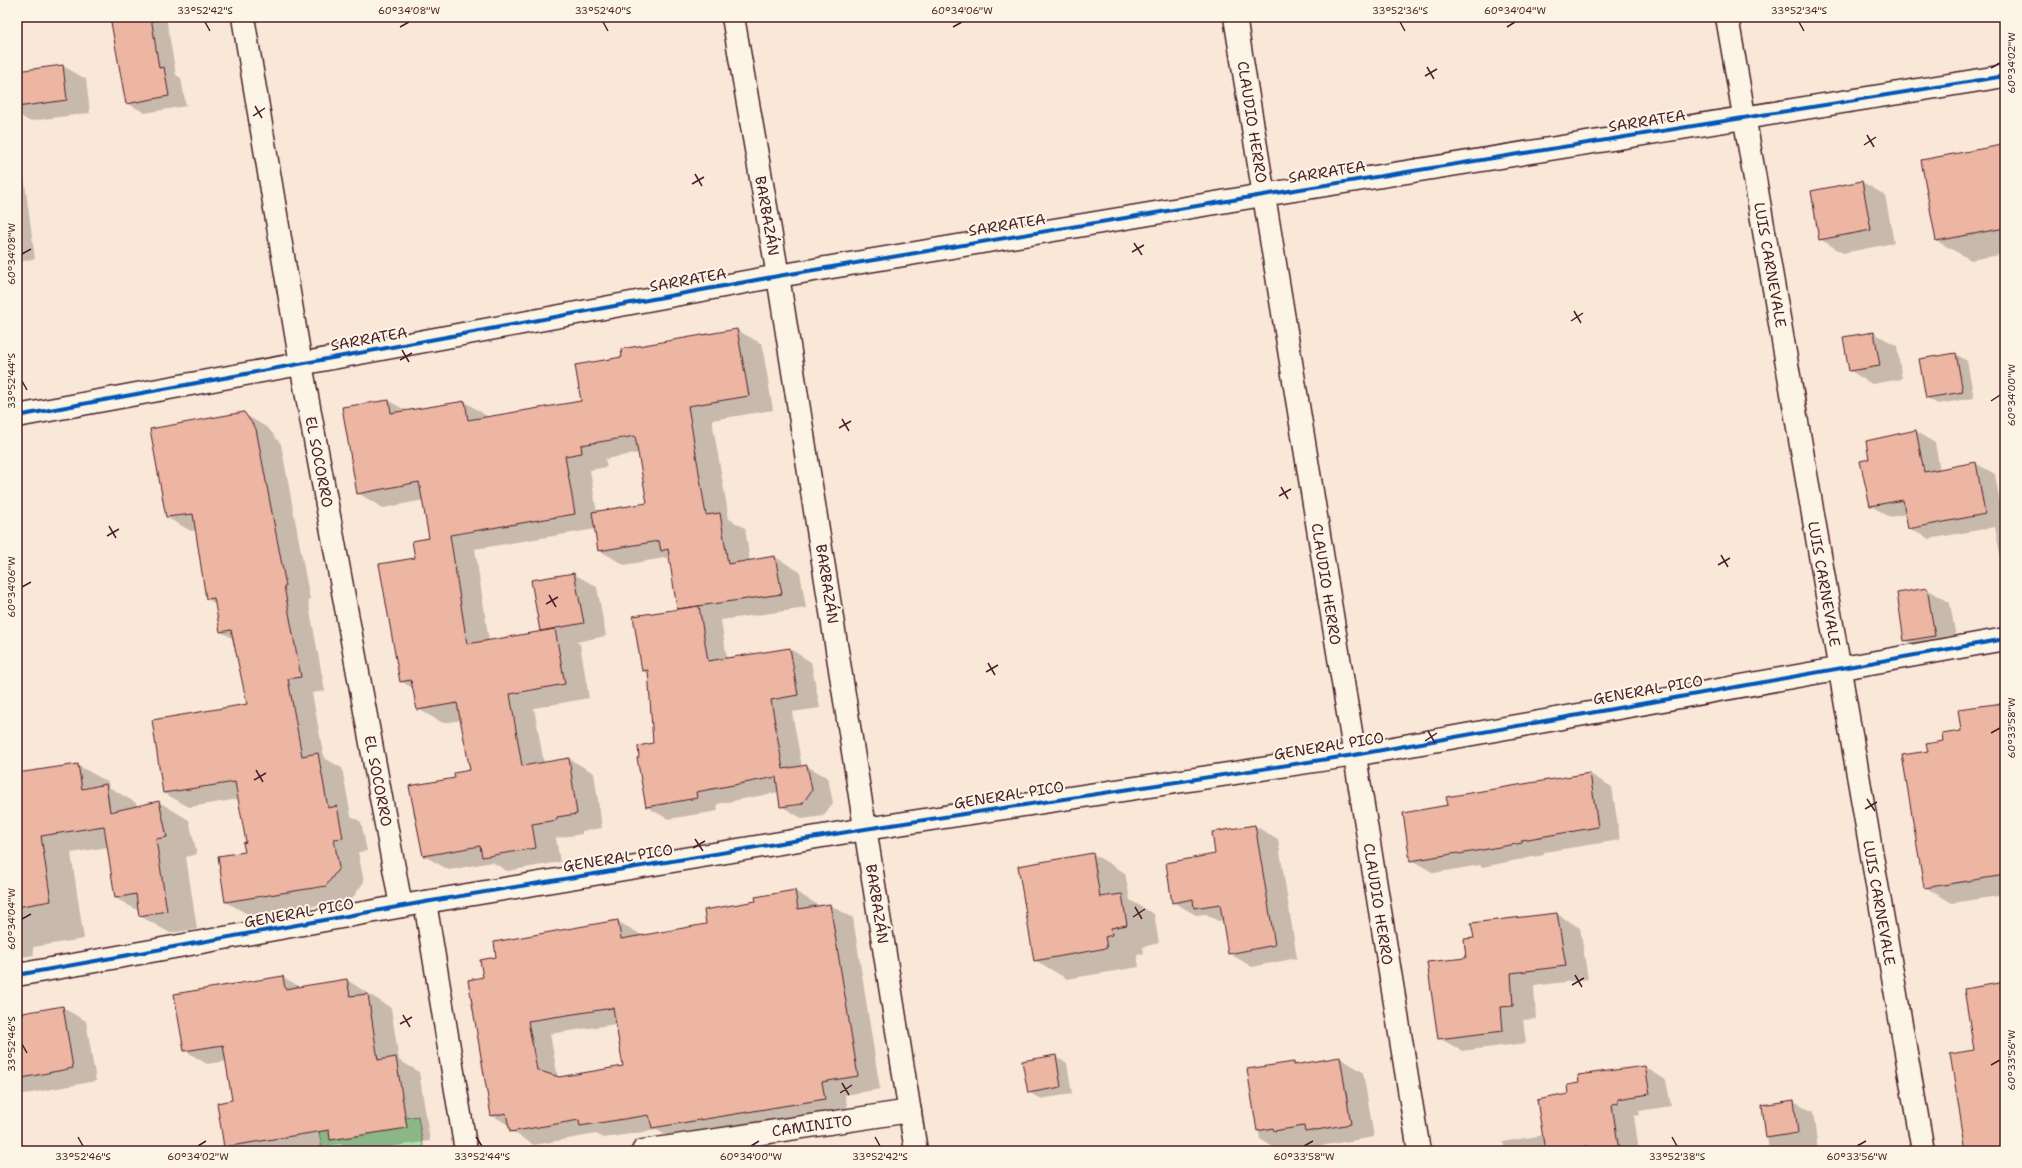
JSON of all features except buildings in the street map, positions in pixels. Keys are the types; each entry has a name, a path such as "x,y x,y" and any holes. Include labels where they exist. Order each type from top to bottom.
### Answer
{"street":[{"name":"EL SOCORRO","path":"243,17 301,364 401,906"},
{"name":"BARBAZÁN","path":"732,17 778,276 916,1151"},
{"name":"CLAUDIO HERRO","path":"1235,17 1419,1151"},
{"name":"LUIS CARNEVALE","path":"1727,17 1838,668 1923,1151"},
{"name":"SARRATEA","path":"17,416 778,276 1263,195 2005,76"},
{"name":"GENERAL PICO","path":"17,975 401,906 865,829 1354,755 2005,639"},
{"path":"425,902 466,1151"},
{"name":"CAMINITO","path":"643,1151 910,1111"}],"green space":[{"path":"418,1116 424,1151 322,1151 319,1131"}],"cycle path":[{"path":"17,416 778,276 1263,195 2005,76"},
{"path":"17,975 425,902 865,829 1354,755 2005,639"}]}
